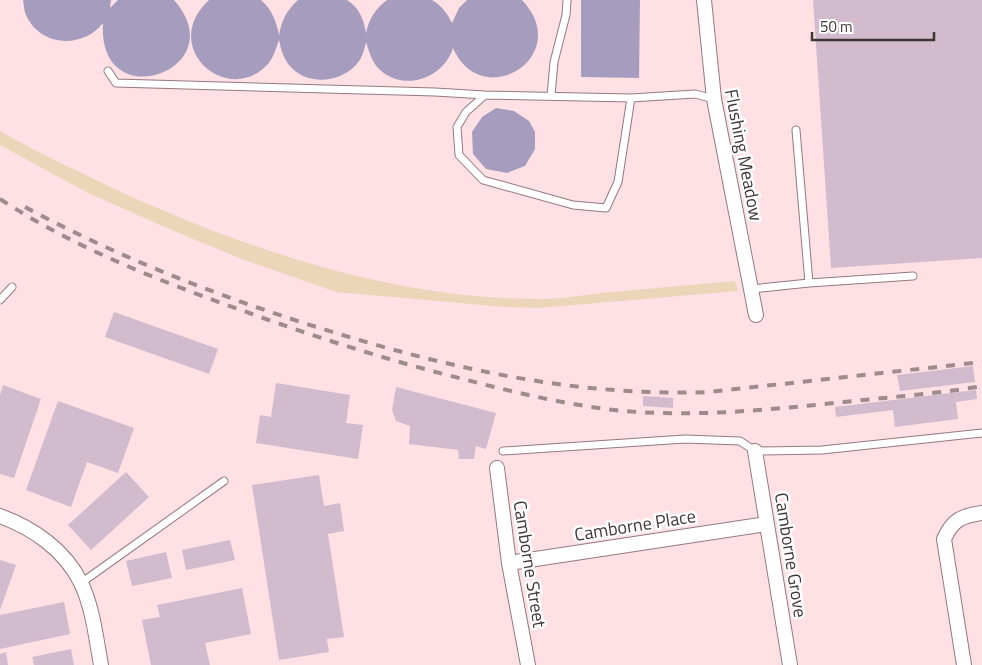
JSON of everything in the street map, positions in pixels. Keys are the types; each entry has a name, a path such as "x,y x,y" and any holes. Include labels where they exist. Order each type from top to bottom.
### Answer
{"street":[{"name":"Flushing Meadow","path":"704,0 714,99 756,315"},
{"name":"Camborne Grove","path":"756,451 790,665"},
{"name":"Camborne Street","path":"497,468 509,563 528,665"},
{"path":"964,665 944,539 950,527 959,519 982,513"},
{"path":"0,516 14,521 45,539 65,559 81,583 93,618 101,665"},
{"name":"Camborne Place","path":"509,563 767,524"}],"lane":[{"path":"552,96 554,62 566,15 567,0"},
{"path":"108,71 116,84 631,98 694,94 714,99"},
{"path":"485,95 466,112 457,127 459,156 482,180 574,205 606,208 618,182 631,98"},
{"path":"796,130 809,283"},
{"path":"751,289 913,276"},
{"path":"0,300 12,287"},
{"path":"503,451 685,439 740,441 756,451 827,450 982,433"},
{"path":"81,583 224,481"}],"shaded area":[{"path":"23,0 111,0 110,8 118,0 174,0 189,25 188,47 177,63 160,74 139,76 120,70 107,52 103,23 85,37 62,41 51,38 33,26 25,13"},
{"path":"209,0 261,0 273,16 279,35 285,16 298,0 347,0 355,6 360,14 366,33 373,15 387,0 432,0 444,10 452,23 459,8 467,0 522,0 535,21 538,40 531,57 518,70 502,77 483,76 466,67 453,48 448,59 431,75 409,81 398,80 387,75 377,67 366,42 359,61 348,72 330,79 312,79 296,72 289,65 281,50 279,40 268,64 252,76 235,79 218,75 204,66 195,53 191,36 195,18"},
{"path":"581,0 640,0 639,78 581,77"},
{"path":"496,108 514,111 529,121 535,132 535,149 525,166 507,173 486,169 473,154 472,132 482,117"},
{"path":"0,131 117,190 219,233 272,252 326,268 381,281 436,291 491,297 547,299 735,281 738,291 538,308 505,307 336,292 242,259 88,193 0,145"}],"building":[{"path":"813,0 982,0 982,258 831,268"},
{"path":"114,312 218,349 209,374 105,337"},
{"path":"973,366 975,382 900,391 897,375"},
{"path":"276,383 350,395 346,423 363,425 358,459 256,443 260,415 271,417"},
{"path":"3,385 41,399 14,478 0,474 0,395"},
{"path":"396,387 496,413 486,449 476,446 474,459 459,459 458,450 409,444 410,426 396,421 392,410"},
{"path":"976,390 977,399 956,402 958,419 895,427 893,410 836,417 835,407"},
{"path":"643,396 673,398 673,408 643,406"},
{"path":"58,401 134,428 118,473 87,462 71,507 26,490"},
{"path":"126,472 149,497 91,550 68,525"},
{"path":"319,475 324,506 340,503 344,531 328,534 344,637 327,639 329,652 279,660 252,485"},
{"path":"230,540 235,560 186,570 182,550"},
{"path":"166,552 172,578 132,586 126,561"},
{"path":"0,560 16,565 0,610"},
{"path":"242,588 251,634 205,643 210,665 151,665 142,620 160,617 157,605"},
{"path":"64,602 70,634 0,649 0,615"},
{"path":"71,649 74,665 34,665 32,657"},
{"path":"6,652 8,665 0,665 0,654"}],"railway":[{"path":"0,199 91,250 219,302 383,357 482,384 557,401 614,410 643,412 729,412 786,408 982,386"},
{"path":"25,207 134,260 208,290 285,317 417,356 513,377 561,385 610,390 709,392 982,362"}]}
